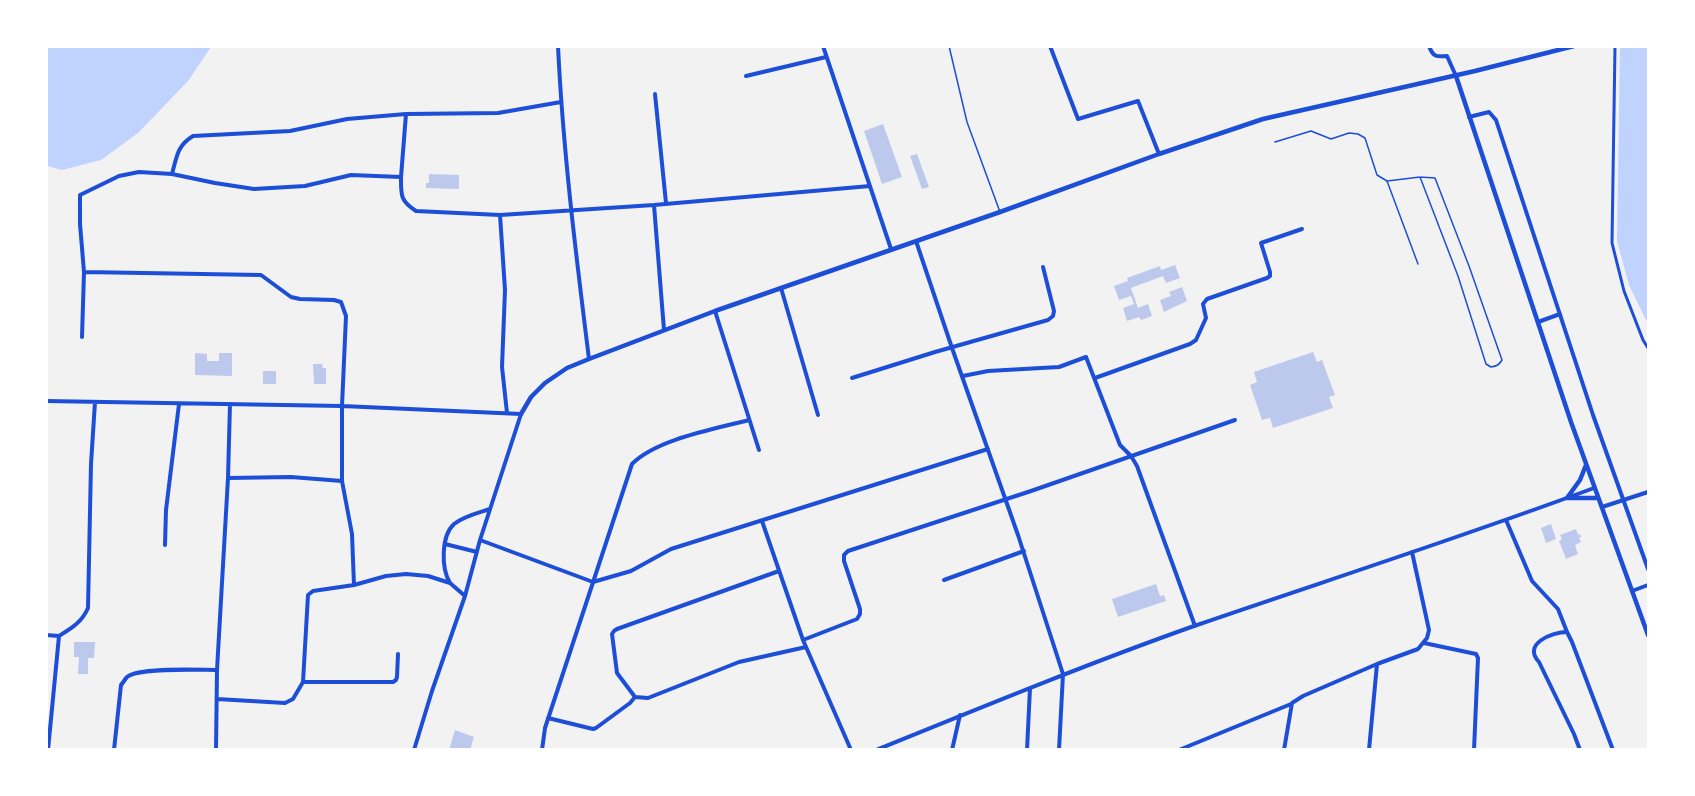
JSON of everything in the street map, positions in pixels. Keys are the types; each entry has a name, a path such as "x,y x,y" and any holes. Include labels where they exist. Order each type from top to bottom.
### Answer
{"street":[{"path":"558,46 571,211 589,358"},
{"path":"823,46 891,249"},
{"path":"1050,46 1078,119 1138,101 1159,154"},
{"path":"1429,46 1435,57 1447,56 1456,76 1586,465 1648,635"},
{"path":"414,750 465,596 480,540 520,414 531,397 545,383 567,368 715,311 1263,119 1456,76 1574,46"},
{"path":"1615,46 1612,243 1624,291 1648,348"},
{"path":"746,76 826,57"},
{"path":"655,94 666,203"},
{"path":"172,174 179,149 184,142 194,136 290,131 347,119 406,114 498,113 561,102"},
{"path":"1470,117 1489,112 1496,120 1593,415 1648,569"},
{"path":"406,114 401,195 406,205 416,211 500,215 654,205 870,186"},
{"path":"82,337 84,272 80,195 118,176 139,172 172,174 254,189 305,186 351,175 401,177"},
{"path":"654,205 664,330"},
{"path":"500,215 506,290 502,367 507,413"},
{"path":"1095,378 1196,340 1206,318 1203,304 1207,299 1267,279 1270,272 1261,243 1302,229"},
{"path":"916,240 1024,551 1063,674 1059,750"},
{"path":"852,378 1048,320 1053,316 1054,311 1043,267"},
{"path":"84,272 261,275 291,297 341,302 346,316 342,406 342,482 352,534 354,585"},
{"path":"781,288 818,415"},
{"path":"715,311 759,450"},
{"path":"1538,322 1560,314"},
{"path":"963,376 988,371 1059,367 1086,357 1120,445 1137,466 1195,626"},
{"path":"46,401 342,406 520,414"},
{"path":"46,635 59,636 74,627 83,618 88,608 91,464 95,402"},
{"path":"165,545 166,510 179,404"},
{"path":"216,750 217,670 230,404"},
{"path":"542,750 542,740 548,718 632,464 640,455 660,444 749,420"},
{"path":"803,640 857,619 860,614 844,561 844,555 848,550 1005,500 1235,420"},
{"path":"480,540 592,582 631,572 671,549 988,449"},
{"path":"1567,498 1580,480 1586,465"},
{"path":"228,478 291,477 342,482"},
{"path":"876,750 1063,674 1594,488"},
{"path":"1602,507 1648,492"},
{"path":"1567,498 1598,498"},
{"path":"465,596 450,583 444,571 443,560 448,532 455,523 472,514 490,509"},
{"path":"1506,520 1532,581 1558,609 1613,750"},
{"path":"762,521 803,640 850,750"},
{"path":"445,544 477,552"},
{"path":"944,580 1024,551"},
{"path":"1179,750 1292,704 1303,696 1377,664 1418,649 1427,638 1429,630 1412,552"},
{"path":"779,571 614,631 612,634 617,673 635,697 648,698 739,662 806,647"},
{"path":"217,699 285,703 293,699 303,682 308,596 313,591 406,574 428,576 450,583"},
{"path":"1632,591 1648,585"},
{"path":"1567,632 1540,640 1534,652 1575,734 1580,750"},
{"path":"48,750 59,636"},
{"path":"1424,643 1476,654 1478,658 1474,750"},
{"path":"303,682 393,682 397,677 398,654"},
{"path":"1369,750 1377,664"},
{"path":"114,750 121,685 126,678 134,674 176,669 217,670"},
{"path":"1027,750 1030,688"},
{"path":"548,718 592,729 630,704 635,697"},
{"path":"1284,750 1292,704"},
{"path":"952,750 960,715"}],"lane":[{"path":"949,46 967,122 1000,212"},
{"path":"1275,142 1311,131 1331,139 1349,133 1358,134 1365,138 1377,175 1387,181 1420,177 1435,178 1502,360 1496,366 1491,367 1486,364 1458,276 1420,177"},
{"path":"1387,181 1418,264"}],"water":[{"path":"46,47 211,47 188,81 138,133 101,160 62,170 47,166"},
{"path":"1620,47 1648,47 1648,324 1629,285 1617,241"}],"building":[{"path":"883,124 902,177 882,184 864,131"},
{"path":"917,154 929,187 922,189 910,156"},
{"path":"429,174 459,175 459,189 426,188 426,183 429,183"},
{"path":"1175,265 1180,278 1166,283 1163,276 1131,288 1138,308 1148,304 1152,316 1127,321 1123,308 1134,304 1131,296 1119,300 1114,286 1128,281 1127,278 1160,266 1161,270"},
{"path":"1182,287 1187,301 1164,312 1160,300 1171,296 1169,292"},
{"path":"1313,352 1317,362 1322,360 1335,395 1329,397 1333,408 1273,428 1270,418 1262,420 1250,385 1257,382 1254,372"},
{"path":"195,353 207,354 207,361 219,361 219,353 232,353 232,376 195,375"},
{"path":"313,364 322,364 323,368 326,368 326,384 314,384"},
{"path":"263,371 276,371 276,384 263,384"},
{"path":"1551,524 1556,539 1546,543 1541,528"},
{"path":"1576,529 1581,537 1579,538 1581,542 1575,545 1578,554 1566,559 1559,541 1562,539 1560,535"},
{"path":"1156,584 1160,596 1164,595 1166,601 1118,617 1112,599"},
{"path":"74,642 95,642 94,658 88,658 88,674 78,674 79,657 74,657"},
{"path":"455,730 474,737 470,750 449,750"}]}
